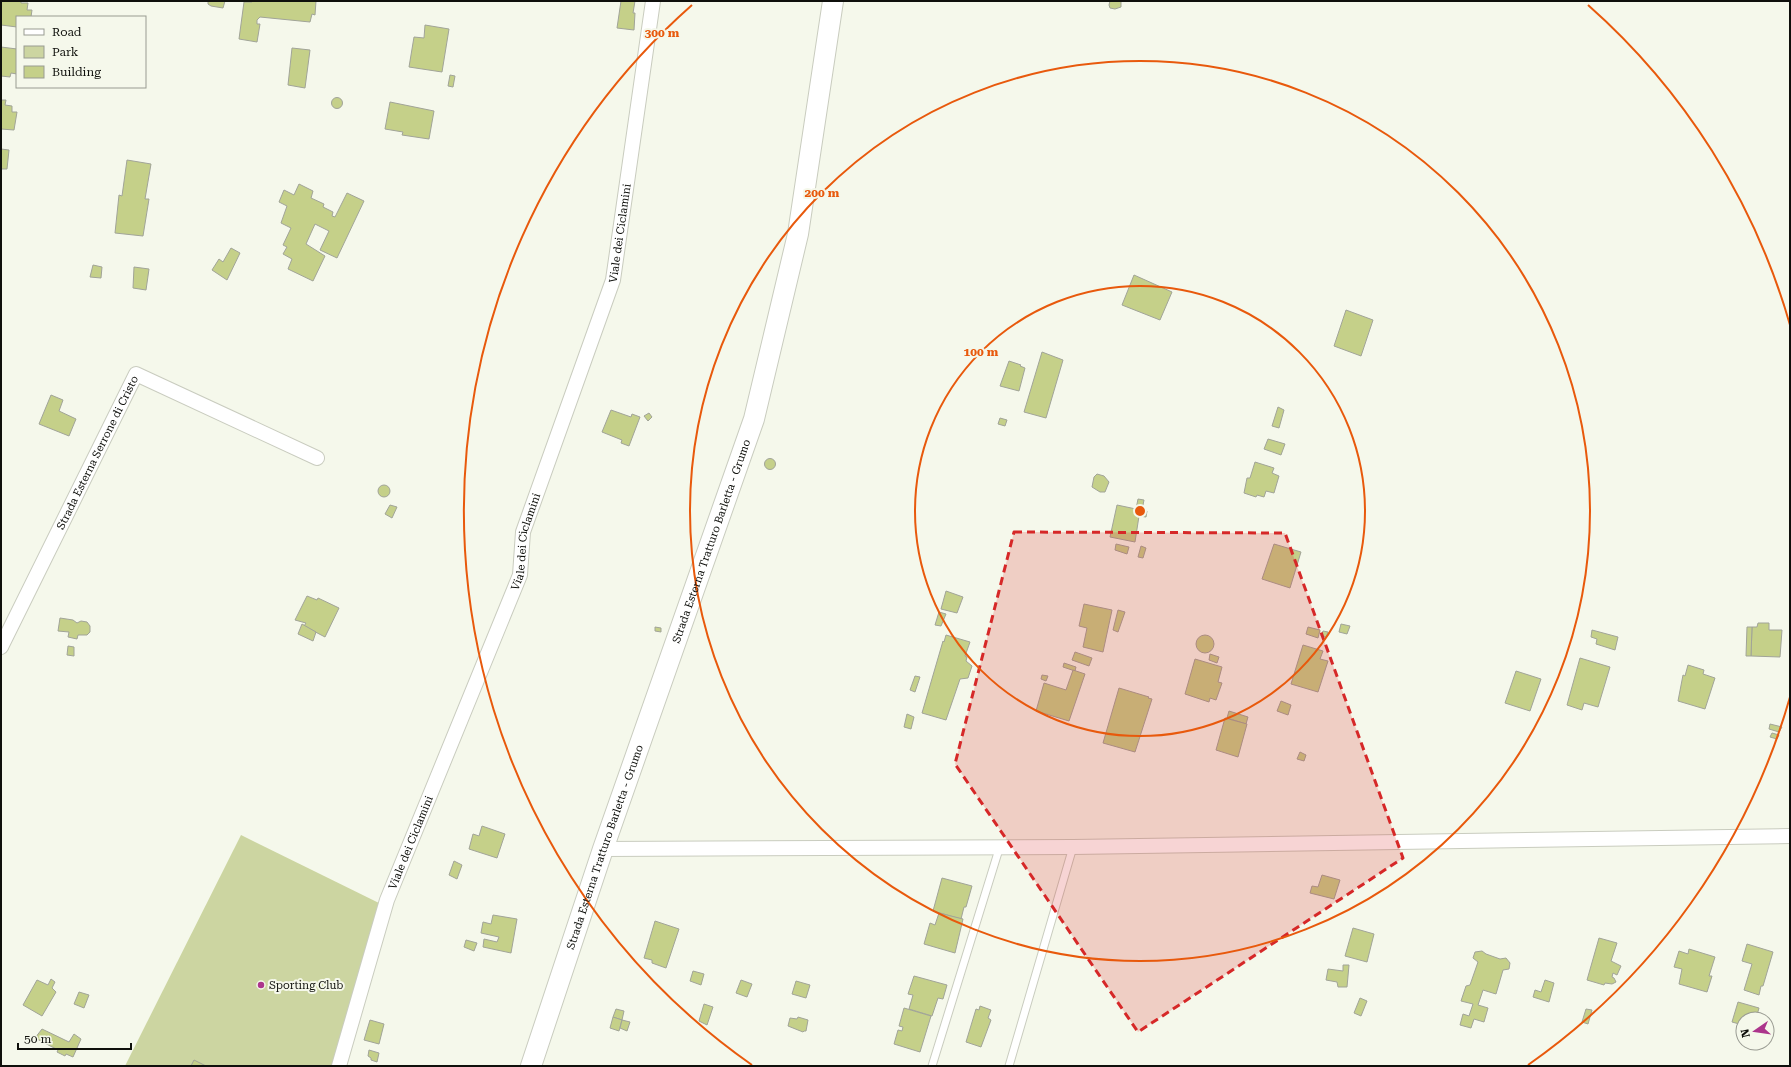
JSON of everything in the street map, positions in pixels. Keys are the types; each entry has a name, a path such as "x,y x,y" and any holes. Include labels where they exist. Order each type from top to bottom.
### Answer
{"street":[{"name":"Viale dei Ciclamini","path":"339,1066 387,900 520,575 523,532 612,280 653,1"},
{"name":"Strada Esterna Tratturo Barletta - Grumo","path":"531,1066 603,849 754,419 798,234 833,1"},
{"name":"Strada Esterna Serrone di Cristo","path":"1,647 136,374 317,458"},
{"path":"603,849 1000,846 1073,847 1790,836"}],"lane":[{"path":"932,1066 1000,846"},
{"path":"1009,1066 1073,847"}],"highlighted area":[{"path":"1014,532 1285,533 1403,858 1138,1032 955,764"}],"green space":[{"name":"Sporting Club","path":"241,835 381,904 333,1066 125,1066"}],"building":[{"path":"1,1 21,1 21,3 28,3 27,10 32,10 31,16 16,16 16,27 1,25"},
{"path":"208,1 225,1 223,8 211,6 208,4"},
{"path":"316,1 315,15 312,14 310,22 260,17 257,20 257,24 260,24 257,42 239,39 244,2"},
{"path":"621,1 635,1 633,13 635,13 634,30 617,28"},
{"path":"1110,1 1121,1 1121,7 1115,9 1110,8"},
{"path":"425,25 449,29 442,72 409,67 414,37 424,38"},
{"path":"1,47 16,49 16,74 11,73 10,77 1,76"},
{"path":"292,48 310,50 305,88 288,85"},
{"path":"450,75 455,76 453,87 448,86"},
{"path":"335,98 339,98 341,99 341,107 335,108 332,105 332,101"},
{"path":"1,100 6,100 5,105 12,106 12,112 17,112 14,130 1,129"},
{"path":"390,102 434,111 429,139 402,135 403,132 385,129"},
{"path":"1,149 9,150 7,169 1,169"},
{"path":"127,160 151,164 145,199 149,199 143,236 115,233 119,195 122,196"},
{"path":"299,184 313,191 311,198 324,204 323,207 333,212 332,216 335,217 347,193 364,201 337,258 320,250 329,231 315,224 306,244 325,256 313,281 288,269 292,259 283,254 287,247 283,245 291,228 281,223 287,206 279,202 284,190 294,195"},
{"path":"231,248 240,253 227,280 212,270 219,259 223,262"},
{"path":"93,265 102,267 101,278 90,277"},
{"path":"134,267 149,269 146,290 133,288"},
{"path":"1134,275 1172,292 1160,320 1122,305"},
{"path":"1346,310 1373,320 1361,356 1334,346"},
{"path":"1042,352 1063,360 1046,418 1024,412"},
{"path":"1009,361 1025,368 1019,391 1000,386"},
{"path":"51,395 63,400 59,411 76,419 69,436 39,424"},
{"path":"1278,407 1284,410 1279,428 1272,426"},
{"path":"611,410 631,417 632,414 640,417 629,446 621,443 622,440 602,432"},
{"path":"649,413 652,417 648,421 644,416"},
{"path":"1000,418 1007,420 1005,426 998,424"},
{"path":"1268,439 1285,444 1281,455 1264,449"},
{"path":"768,459 772,459 774,460 774,468 768,469 765,466 765,462"},
{"path":"1255,462 1274,468 1272,473 1279,476 1274,493 1266,491 1264,497 1257,495 1256,497 1244,493 1247,478 1250,478"},
{"path":"1097,474 1104,476 1109,482 1105,492 1100,492 1092,487 1094,477"},
{"path":"382,485 386,485 390,491 386,497 382,497 378,493 378,489"},
{"path":"1138,499 1144,500 1142,510 1147,511 1146,517 1139,516 1135,542 1110,537 1117,505 1136,509"},
{"path":"390,505 397,507 392,518 385,514"},
{"path":"1116,544 1129,547 1127,554 1115,550"},
{"path":"1274,544 1301,552 1290,588 1262,579"},
{"path":"1141,546 1146,548 1143,558 1138,557"},
{"path":"946,591 963,597 957,613 941,609"},
{"path":"307,596 317,600 318,598 339,608 325,637 304,626 306,623 295,620"},
{"path":"1084,604 1112,610 1103,652 1083,647 1087,628 1079,626"},
{"path":"1118,610 1125,612 1118,632 1113,630"},
{"path":"939,612 946,614 941,626 935,625"},
{"path":"60,618 73,620 77,623 81,621 87,622 90,626 90,632 87,635 78,635 77,639 68,637 69,632 58,631"},
{"path":"1758,623 1769,623 1769,630 1782,630 1780,657 1751,656 1752,627 1757,627"},
{"path":"302,624 316,632 313,641 298,634"},
{"path":"1341,624 1350,626 1347,634 1339,632"},
{"path":"655,627 661,628 661,632 655,631"},
{"path":"1308,627 1320,630 1318,638 1306,634"},
{"path":"1747,627 1752,627 1751,656 1746,656"},
{"path":"1592,630 1618,637 1615,650 1596,644 1597,639 1591,637"},
{"path":"1323,631 1328,632 1326,637 1321,636"},
{"path":"946,635 970,642 965,656 967,657 966,661 972,666 968,678 960,679 946,720 922,713"},
{"path":"1205,635 1211,638 1214,644 1211,650 1205,653 1199,650 1196,644 1199,638"},
{"path":"1303,645 1323,651 1320,659 1328,661 1318,692 1291,684"},
{"path":"68,646 74,647 74,656 67,655"},
{"path":"1075,652 1092,658 1089,666 1072,660"},
{"path":"1210,654 1219,657 1217,663 1209,660"},
{"path":"1580,658 1610,667 1598,707 1584,703 1582,710 1567,705"},
{"path":"1195,659 1222,667 1218,682 1222,683 1216,700 1210,698 1209,702 1185,694"},
{"path":"1064,663 1076,667 1075,671 1063,667"},
{"path":"1688,665 1704,670 1703,674 1715,678 1705,709 1678,701 1683,675 1685,676"},
{"path":"1073,670 1085,674 1069,721 1036,711 1044,683 1066,690"},
{"path":"1516,671 1541,679 1530,711 1505,703"},
{"path":"1042,675 1048,676 1046,681 1041,679"},
{"path":"915,676 920,677 915,692 910,690"},
{"path":"1119,688 1152,699 1135,752 1103,743"},
{"path":"1281,701 1291,705 1288,715 1277,711"},
{"path":"1229,711 1248,717 1246,724 1227,718"},
{"path":"907,714 914,717 911,729 904,727"},
{"path":"1225,718 1247,724 1238,757 1216,750"},
{"path":"1770,724 1782,727 1779,732 1769,729"},
{"path":"1772,733 1779,735 1777,739 1770,737"},
{"path":"1300,752 1306,755 1304,761 1297,759"},
{"path":"482,826 505,834 497,858 469,849 473,834 479,836"},
{"path":"454,861 462,865 457,879 449,875"},
{"path":"1322,875 1340,880 1334,899 1310,893 1312,886 1318,887"},
{"path":"942,878 972,886 961,919 933,911"},
{"path":"939,913 963,919 955,953 924,944 930,923 935,925"},
{"path":"493,915 517,919 511,953 483,947 484,939 497,942 499,937 481,933 483,922 491,924"},
{"path":"655,921 679,929 666,968 652,963 652,960 644,958"},
{"path":"1353,928 1374,934 1367,962 1345,956"},
{"path":"1599,938 1617,943 1611,961 1621,966 1617,975 1613,973 1612,977 1616,982 1612,984 1605,983 1604,985 1587,980"},
{"path":"466,940 477,943 474,951 464,947"},
{"path":"1747,944 1773,952 1759,995 1744,990 1752,964 1742,961"},
{"path":"1689,949 1715,957 1709,976 1712,976 1707,992 1679,984 1682,969 1674,967 1679,951 1688,954"},
{"path":"1482,951 1500,959 1506,958 1510,963 1509,969 1503,970 1496,994 1483,990 1478,1005 1488,1008 1484,1022 1474,1019 1471,1028 1460,1025 1463,1014 1469,1016 1473,1004 1461,1001 1466,986 1470,985 1478,962 1473,958 1475,952"},
{"path":"1343,965 1349,965 1347,987 1338,987 1337,982 1326,980 1328,969 1343,971"},
{"path":"693,971 704,974 701,985 690,981"},
{"path":"914,976 947,985 943,999 938,998 932,1016 909,1009 913,995 908,994"},
{"path":"51,979 55,982 52,988 56,992 42,1016 23,1005 37,980 48,985"},
{"path":"741,980 752,984 747,997 736,993"},
{"path":"1545,980 1554,983 1549,1002 1533,997 1535,990 1541,992"},
{"path":"796,981 810,985 806,998 792,994"},
{"path":"79,992 89,995 84,1008 74,1004"},
{"path":"1360,998 1367,1001 1361,1016 1354,1013"},
{"path":"1738,1002 1759,1008 1758,1011 1735,1011"},
{"path":"704,1004 713,1007 707,1025 699,1021"},
{"path":"980,1006 991,1010 988,1018 991,1020 981,1047 966,1042 976,1009 979,1010"},
{"path":"904,1008 931,1016 920,1052 894,1044 898,1030 902,1031 903,1027 899,1026"},
{"path":"616,1009 624,1011 622,1020 613,1017"},
{"path":"1586,1009 1592,1010 1588,1024 1582,1022"},
{"path":"1735,1012 1735,1023 1732,1022"},
{"path":"613,1017 622,1020 619,1031 610,1028"},
{"path":"798,1017 808,1020 806,1031 803,1032 788,1026 790,1018 797,1019"},
{"path":"370,1020 384,1024 379,1044 364,1040"},
{"path":"622,1020 630,1022 627,1031 620,1028"},
{"path":"42,1029 69,1042 74,1034 81,1039 73,1057 66,1054 65,1056 57,1052 58,1050 35,1038"},
{"path":"369,1050 379,1053 377,1062 371,1060 368,1056"},
{"path":"194,1060 206,1066 191,1066"}],"place":[{"name":"Sporting Club","path":"261,985"}]}
